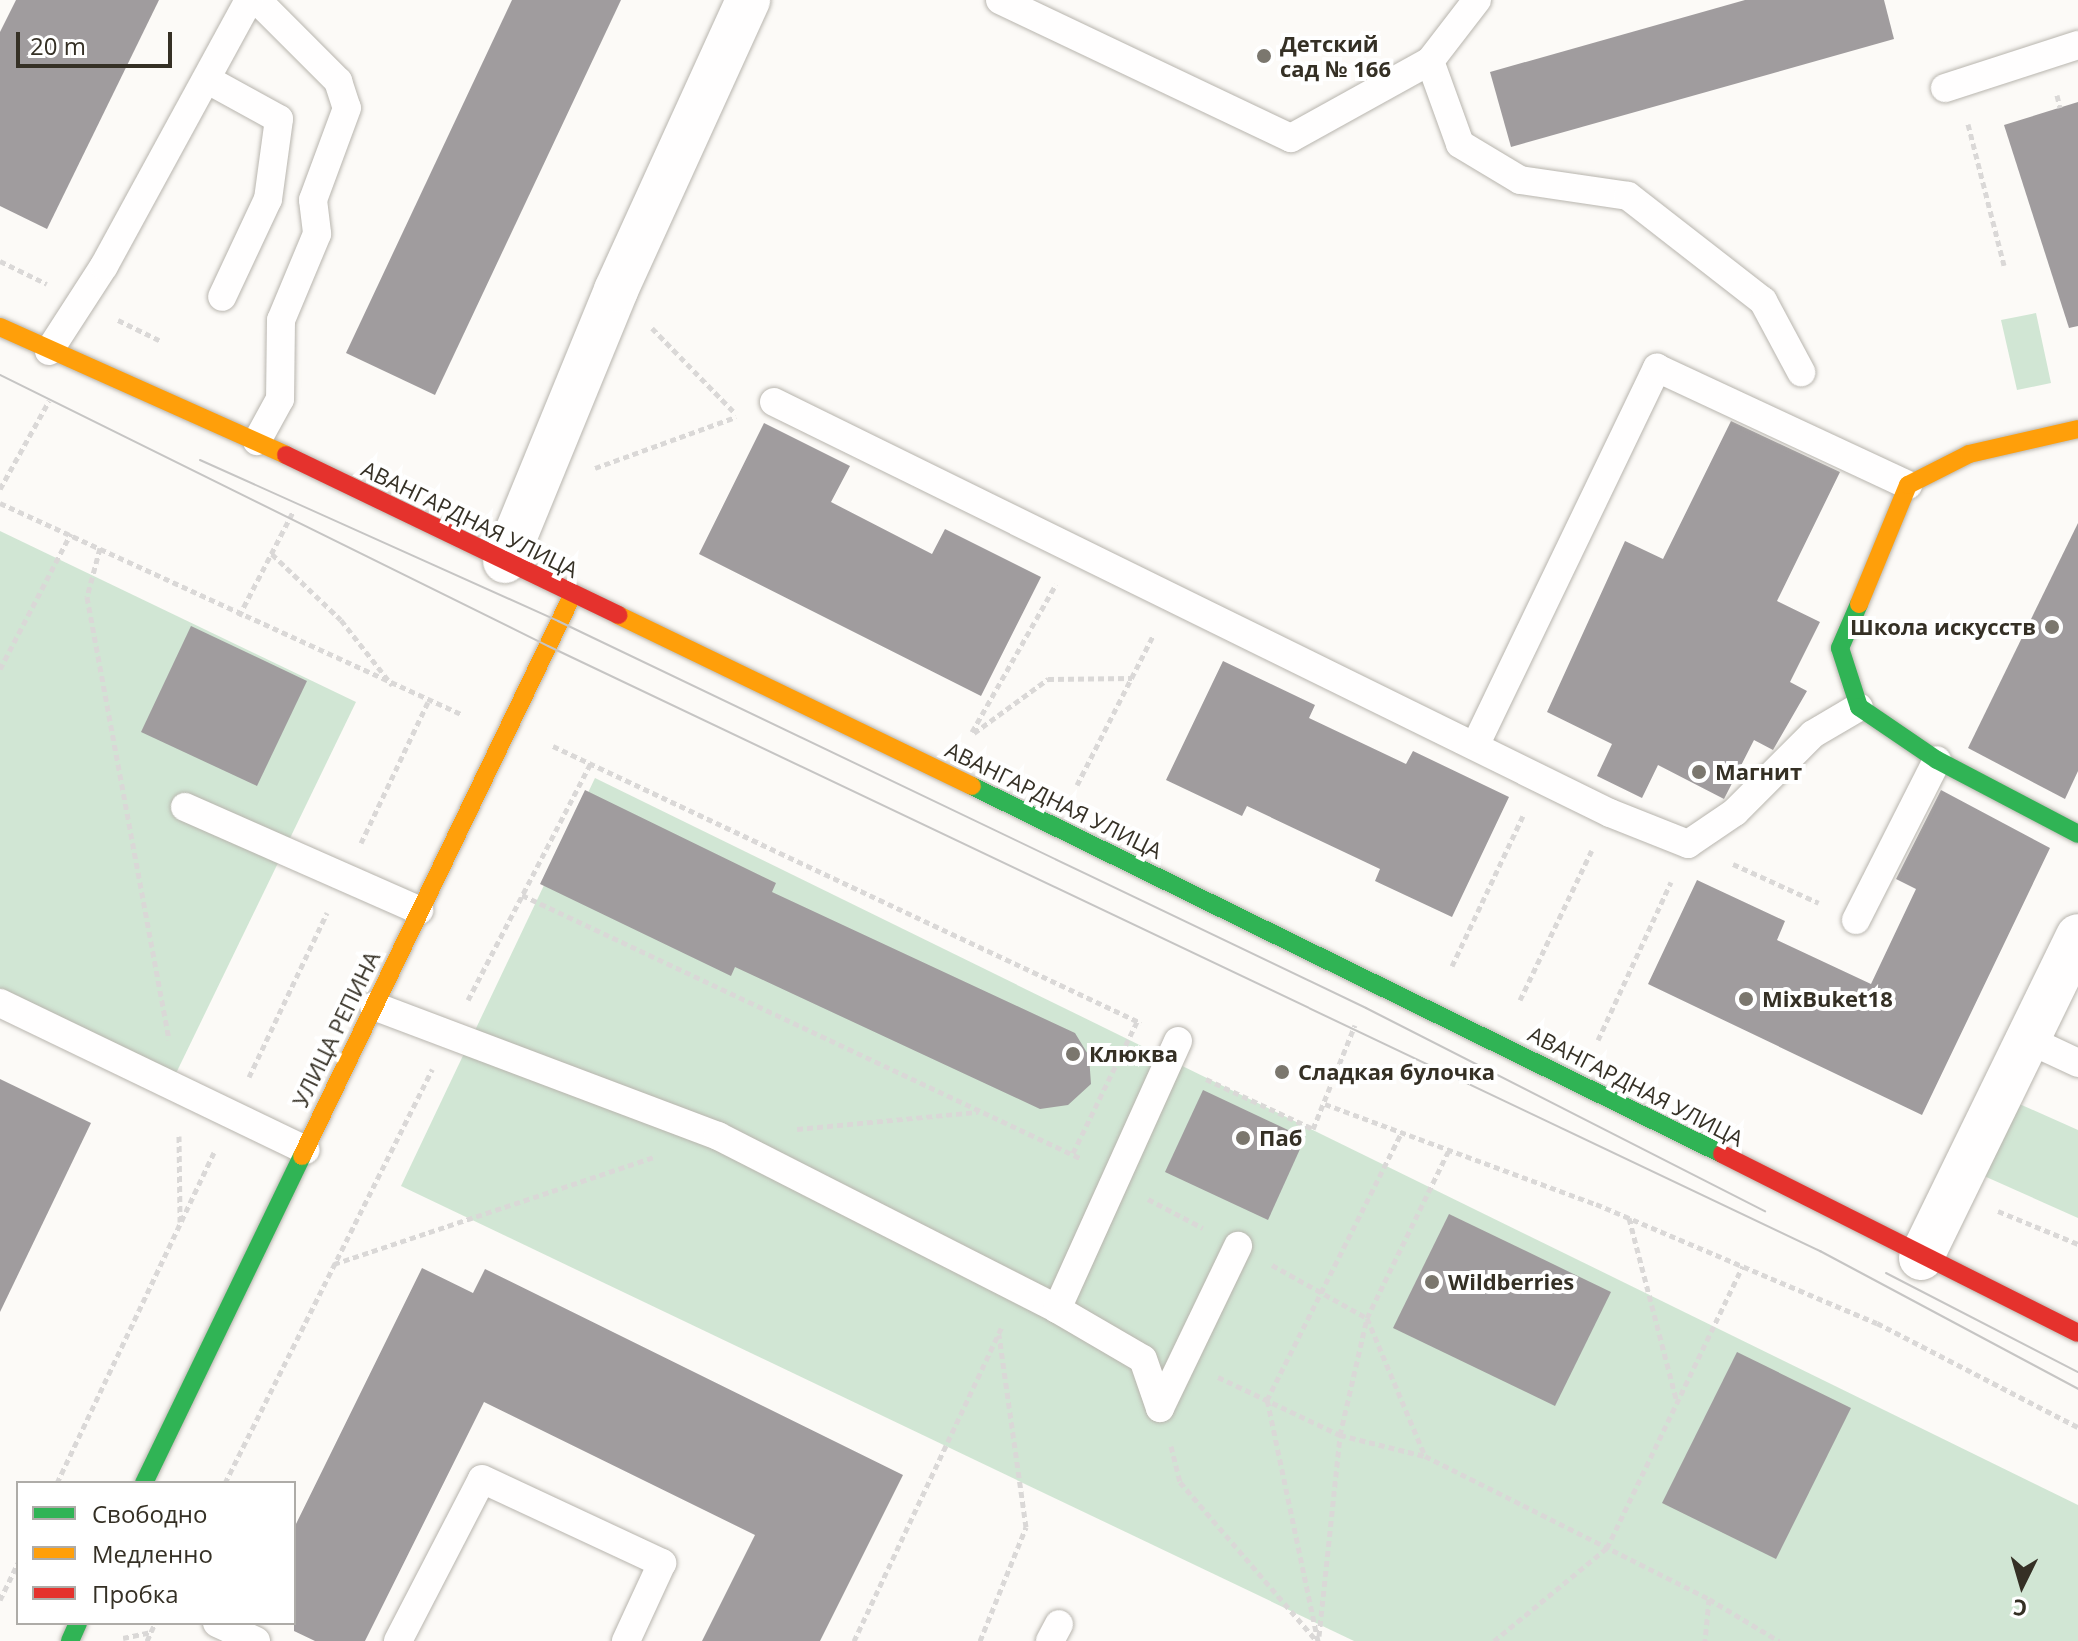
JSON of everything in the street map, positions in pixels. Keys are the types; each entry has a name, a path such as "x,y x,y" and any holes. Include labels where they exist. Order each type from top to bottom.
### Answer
{"street":[{"path":"505,561 537,490 616,290 748,0"},
{"name":"АВАНГАРДНАЯ УЛИЦА","path":"0,327 257,441 572,596 1380,983 1921,1258 2078,1333"},
{"path":"2078,429 1969,454 1908,485 1840,648 1859,707 1937,760 2078,834"},
{"name":"УЛИЦА РЕПИНА","path":"145,1481 572,596"},
{"path":"1921,1258 2078,936"}],"lane":[{"path":"60,356 249,0"},
{"path":"257,0 338,81 347,108 313,200 317,234 281,320 280,399 257,441"},
{"path":"1000,0 1291,138 1430,61 1477,0"},
{"path":"1952,86 2078,45"},
{"path":"1430,61 1460,144 1520,180 1628,196 1763,301 1801,372"},
{"path":"208,80 279,119 268,199 222,297"},
{"path":"1475,746 1657,368 1908,485"},
{"path":"774,402 1610,813 1688,844 1735,812 1813,734 1859,707"},
{"path":"1856,920 1937,760"},
{"path":"185,807 419,910"},
{"path":"0,1003 178,1093 305,1150"},
{"path":"374,1006 452,1030 718,1136 1018,1292 1057,1309 1143,1359 1160,1408"},
{"path":"2029,1040 2078,1063"},
{"path":"1057,1309 1178,1041"},
{"path":"1160,1408 1238,1246"},
{"path":"398,1641 482,1479 662,1563 626,1641"},
{"path":"221,1625 256,1641"}],"path":[{"path":"1952,86 2004,265"},
{"path":"616,290 738,416"},
{"path":"0,489 60,356"},
{"path":"537,490 774,402"},
{"path":"0,503 71,533 239,616 393,686 591,763 1178,1041 1183,1068 1313,1129 1380,983"},
{"path":"239,616 297,504"},
{"path":"0,669 71,533"},
{"path":"100,548 87,597 178,1093 180,1227"},
{"path":"1075,550 969,736 1048,679 1132,678"},
{"path":"272,554 341,620 393,686"},
{"path":"1076,788 1172,597"},
{"path":"226,1481 333,1264 591,763"},
{"path":"1450,971 1540,778"},
{"path":"1518,1005 1610,813"},
{"path":"1596,1044 1688,844 1856,920"},
{"path":"522,895 1073,1153 1137,1022"},
{"path":"1325,1104 1629,1218 1877,1323 2078,1427"},
{"path":"333,1264 718,1136 981,1112"},
{"path":"1318,1641 1267,1400 1401,1133"},
{"path":"1318,1641 1340,1435 1367,1318 1448,1152"},
{"path":"1629,1218 1677,1403"},
{"path":"1238,1246 1367,1318 1425,1456"},
{"path":"1494,1641 1607,1548 1743,1266"},
{"path":"854,1641 1018,1292"},
{"path":"977,1641 1026,1527 999,1333"},
{"path":"1183,1360 1340,1435 1425,1456 1709,1599 1779,1641"},
{"path":"1160,1408 1180,1482 1318,1641"},
{"path":"0,1600 16,1567"},
{"path":"1705,1641 1709,1599"},
{"path":"147,1641 154,1625"},
{"path":"111,1641 151,1632"}],"green space":[{"path":"2036,313 2051,383 2017,390 2001,320"},
{"path":"0,531 356,702 165,1096 0,1015"},
{"path":"595,778 2078,1505 2078,1641 1354,1641 401,1186"},
{"path":"2015,1102 2078,1130 2078,1218 1984,1176"}],"building":[{"path":"16,0 159,0 47,229 0,206 0,32"},
{"path":"512,0 621,0 435,395 346,353"},
{"path":"1745,0 1884,0 1894,39 1511,147 1490,72"},
{"path":"2078,102 2078,326 2069,328 2004,125"},
{"path":"1731,421 1840,472 1777,601 1820,622 1790,682 1807,691 1773,750 1754,740 1724,799 1658,765 1642,798 1597,776 1612,744 1547,712 1625,541 1663,559"},
{"path":"764,423 850,466 831,502 932,554 945,529 1041,577 981,696 699,554"},
{"name":"Школа искусств","path":"2078,523 2078,771 2065,799 1968,748"},
{"path":"191,626 307,681 257,786 141,732"},
{"path":"1223,661 1315,705 1309,718 1406,764 1413,751 1509,797 1452,917 1375,881 1380,869 1247,806 1242,816 1166,780"},
{"path":"585,790 776,883 772,892 1075,1033 1089,1056 1091,1084 1068,1105 1040,1109 735,967 731,976 540,884"},
{"path":"1941,790 2050,848 1922,1115 1648,984 1697,880 1785,921 1777,940 1871,984 1916,889 1896,879"},
{"path":"0,1079 91,1123 0,1312"},
{"path":"1203,1090 1305,1138 1268,1220 1165,1172"},
{"path":"1449,1214 1611,1292 1555,1406 1393,1328"},
{"path":"422,1268 473,1293 485,1269 903,1475 820,1641 702,1641 755,1535 484,1402 365,1641 315,1641 294,1631 296,1524"},
{"path":"1737,1352 1851,1408 1776,1559 1662,1503"}],"tram line":[{"path":"0,375 548,646 1820,1251 2078,1389"},
{"path":"200,460 558,621 1366,1008 1765,1211"},
{"path":"1886,1273 2078,1372"}],"traffic: fast":[{"path":"1859,604 1840,648 1859,707 1937,760 2078,834"},
{"path":"972,786 1722,1154"},
{"path":"145,1481 302,1156"},
{"path":"70,1641 77,1625"}],"traffic: slow":[{"path":"0,327 286,455"},
{"path":"1859,604 1908,485 1969,454 2078,429"},
{"path":"302,1156 572,596"},
{"path":"618,615 972,786"}],"traffic: jam":[{"path":"286,455 618,615"},
{"path":"1722,1154 2078,1333"}],"place":[{"name":"Детский сад № 166","path":"1264,56"},
{"name":"Школа искусств","path":"2052,627"},
{"name":"Магнит","path":"1699,772"},
{"name":"MixBuket18","path":"1746,999"},
{"name":"Клюква","path":"1073,1054"},
{"name":"Сладкая булочка","path":"1282,1072"},
{"name":"Паб","path":"1243,1138"},
{"name":"Wildberries","path":"1432,1282"}]}
